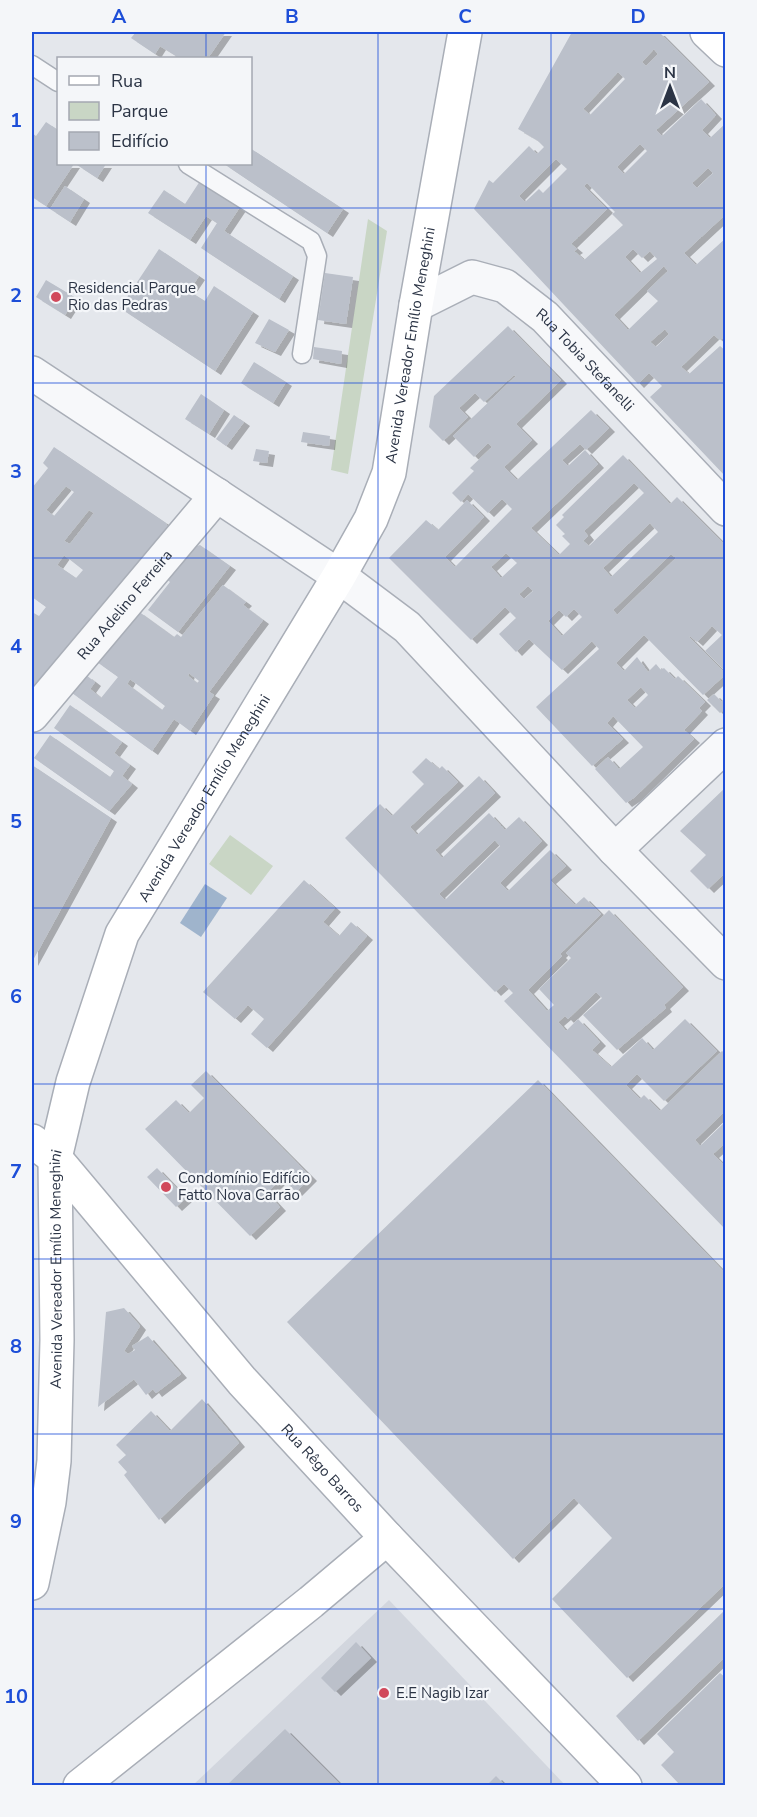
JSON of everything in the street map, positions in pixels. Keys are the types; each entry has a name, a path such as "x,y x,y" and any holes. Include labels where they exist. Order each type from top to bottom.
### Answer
{"main road":[{"name":"Avenida Vereador Emílio Meneghini","path":"32,1583 49,1502 54,1461 57,1340 43,1149 73,1082 122,934 339,576 371,519 389,473 416,305 465,32"},
{"path":"708,32 726,50"},
{"name":"Rua Rêgo Barros","path":"43,1149 242,1382 387,1538 625,1785"},
{"path":"80,1785 312,1602 387,1538"}],"street":[{"name":"Rua Tobia Stefanelli","path":"416,305 472,276 505,286 545,317 726,509"},
{"path":"32,373 339,576 407,627 615,850 726,963"},
{"name":"Rua Adelino Ferreira","path":"32,715 217,495"},
{"path":"615,850 726,745"}],"lane":[{"path":"32,65 57,81"},
{"path":"190,165 312,241 317,256 302,354"}],"shaded area":[{"name":"E.E Nagib Izar","path":"389,1600 565,1785 192,1786"}],"green space":[{"path":"368,219 387,231 348,474 331,470"},
{"path":"230,835 273,866 251,895 209,864"}],"water":[{"path":"205,884 227,898 201,937 180,923"}],"building":[{"path":"136,32 226,32 209,57 175,57 160,46 155,54 131,38"},
{"path":"572,32 659,32 709,82 656,130 662,136 701,99 716,115 702,130 710,138 726,123 726,214 684,253 696,265 726,238 726,338 720,340 714,335 681,367 689,374 720,346 726,351 726,438 722,441 726,445 726,477 650,397 662,386 649,373 638,384 474,209 489,180 493,183 529,146 537,154 544,147 518,129","holes":["654,49 658,54 646,66 642,62","618,72 625,79 590,115 583,109","640,144 647,151 624,174 617,167","556,159 567,169 543,193 539,189 525,202 519,196","708,168 713,173 697,188 692,183","587,183 615,212 612,214 623,225 584,260 574,251 577,249 571,244 607,209 584,186","633,249 642,258 650,251 657,259 640,273 625,257","664,266 668,271 647,291 658,301 628,330 614,315","665,329 669,334 656,347 650,342"]},
{"path":"46,122 57,129 57,165 73,165 46,206 32,197 32,133 36,136"},
{"path":"252,149 343,209 327,233 225,165 252,165"},
{"path":"77,165 105,165 97,178"},
{"path":"200,181 240,207 224,231 293,276 279,299 201,248 217,223 206,216 190,240 148,213 164,190 185,204"},
{"path":"65,186 84,199 70,222 50,209"},
{"path":"159,249 199,276 189,291 205,301 214,286 253,312 215,371 120,308"},
{"path":"325,273 353,277 346,324 318,320"},
{"name":"Residencial Parque Rio das Pedras","path":"46,280 76,298 65,315 36,297"},
{"path":"269,319 289,330 275,352 255,343"},
{"path":"508,326 561,380 516,424 532,440 504,467 517,480 591,410 609,428 586,450 580,444 562,460 568,466 585,450 598,464 531,528 559,555 570,544 562,536 565,534 556,525 564,517 562,515 623,455 670,504 677,497 726,546 726,672 705,651 722,635 712,626 697,642 689,637 726,674 703,695 644,635 616,663 624,671 637,657 648,672 656,664 661,670 664,668 675,679 678,676 705,702 699,708 702,711 684,730 694,739 626,803 595,769 608,757 619,769 643,747 613,716 607,723 623,739 592,766 536,707 599,649 592,641 562,670 529,639 516,652 499,634 516,618 505,607 471,640 389,558 426,520 438,530 467,500 484,517 445,557 455,567 512,509 502,499 488,513 468,494 461,502 452,493 474,471 470,468 492,447 488,443 474,457 453,436 516,376 514,375 484,402 475,393 459,408 468,417 443,441 429,427 434,396","holes":["634,483 644,493 589,546 583,541 588,536 584,531","650,523 658,532 611,577 603,568","506,553 517,563 501,578 491,567","671,554 676,558 617,615 613,610","528,586 533,591 524,599 519,594","574,609 582,617 562,636 548,621 559,610 566,617","641,687 648,695 635,708 627,700"]},
{"path":"314,347 342,351 341,364 313,359"},
{"path":"254,362 286,382 273,403 241,383"},
{"path":"201,394 224,410 209,434 185,419"},
{"path":"234,415 244,422 226,446 216,439"},
{"path":"303,432 330,436 329,446 301,442"},
{"path":"54,447 166,523 168,528 32,694 32,612 39,616 46,607 32,597 32,488 48,468 43,463","holes":["66,486 74,492 54,516 46,510","89,510 94,513 70,544 64,541","64,555 83,570 76,578 57,565"]},
{"path":"256,449 269,451 267,463 253,461"},
{"path":"200,545 230,566 178,632 148,610 170,582 165,578 188,549"},
{"path":"223,585 246,602 243,605 263,620 209,692 214,695 190,731 174,719 152,751 72,693 86,675 95,682 90,689 101,698 118,677 97,662 138,611 174,637 177,634 181,637","holes":["189,673 199,681 197,683 188,676","130,679 165,706 162,710 127,684"]},
{"path":"714,694 722,702 726,698 726,708 720,713 707,700"},
{"path":"70,705 122,742 114,753 130,765 122,776 132,784 109,811 34,758 50,735 110,777 114,771 54,728"},
{"path":"426,758 439,769 442,766 458,782 410,827 417,835 479,776 495,793 435,850 442,858 489,813 505,830 519,817 542,841 500,883 508,891 550,850 566,866 550,880 575,905 584,897 601,914 560,954 562,956 528,990 547,1011 554,1005 539,989 571,958 566,953 609,910 683,987 664,1005 666,1008 617,1050 583,1015 602,998 596,992 568,1019 565,1016 558,1022 566,1031 578,1019 600,1042 592,1050 611,1067 642,1038 653,1050 685,1019 717,1051 664,1101 637,1074 626,1085 640,1099 644,1095 660,1111 722,1051 726,1054 726,1110 695,1140 700,1146 726,1121 726,1142 713,1154 726,1167 726,1184 722,1188 726,1192 726,1230 504,1001 513,993 504,984 495,992 345,838 380,804 392,816 424,784 412,772","holes":["495,840 500,846 445,900 439,894"]},
{"path":"32,765 111,818 32,962"},
{"path":"726,787 726,872 708,889 690,871 706,855 680,831"},
{"path":"304,880 335,908 323,922 339,936 351,922 367,936 267,1048 251,1034 264,1019 248,1005 235,1019 203,992"},
{"path":"206,1071 311,1177 296,1192 282,1178 267,1193 280,1207 250,1236 145,1129 176,1100 189,1113 204,1098 191,1085"},
{"path":"538,1080 726,1274 726,1583 627,1678 552,1599 612,1538 574,1498 513,1559 287,1322"},
{"name":"Condomínio Edifício Fatto Nova Carrão","path":"157,1168 186,1198 176,1207 147,1177"},
{"path":"124,1308 140,1326 124,1351 128,1354 135,1350 132,1346 148,1336 181,1374 156,1393 153,1389 146,1395 134,1379 98,1407 106,1312"},
{"path":"202,1399 239,1443 159,1520 124,1475 127,1472 118,1462 126,1455 116,1445 151,1411 170,1431"},
{"path":"726,1609 726,1656 638,1741 616,1716"},
{"path":"356,1642 371,1658 335,1692 321,1678"},
{"path":"720,1673 726,1678 726,1785 680,1785 661,1765 674,1752 657,1734"},
{"path":"285,1729 341,1785 227,1785"},
{"path":"496,1776 505,1785 487,1785"}],"place":[{"name":"Residencial Parque Rio das Pedras","path":"56,297"},
{"name":"Condomínio Edifício Fatto Nova Carrão","path":"166,1187"},
{"name":"E.E Nagib Izar","path":"384,1693"}]}
